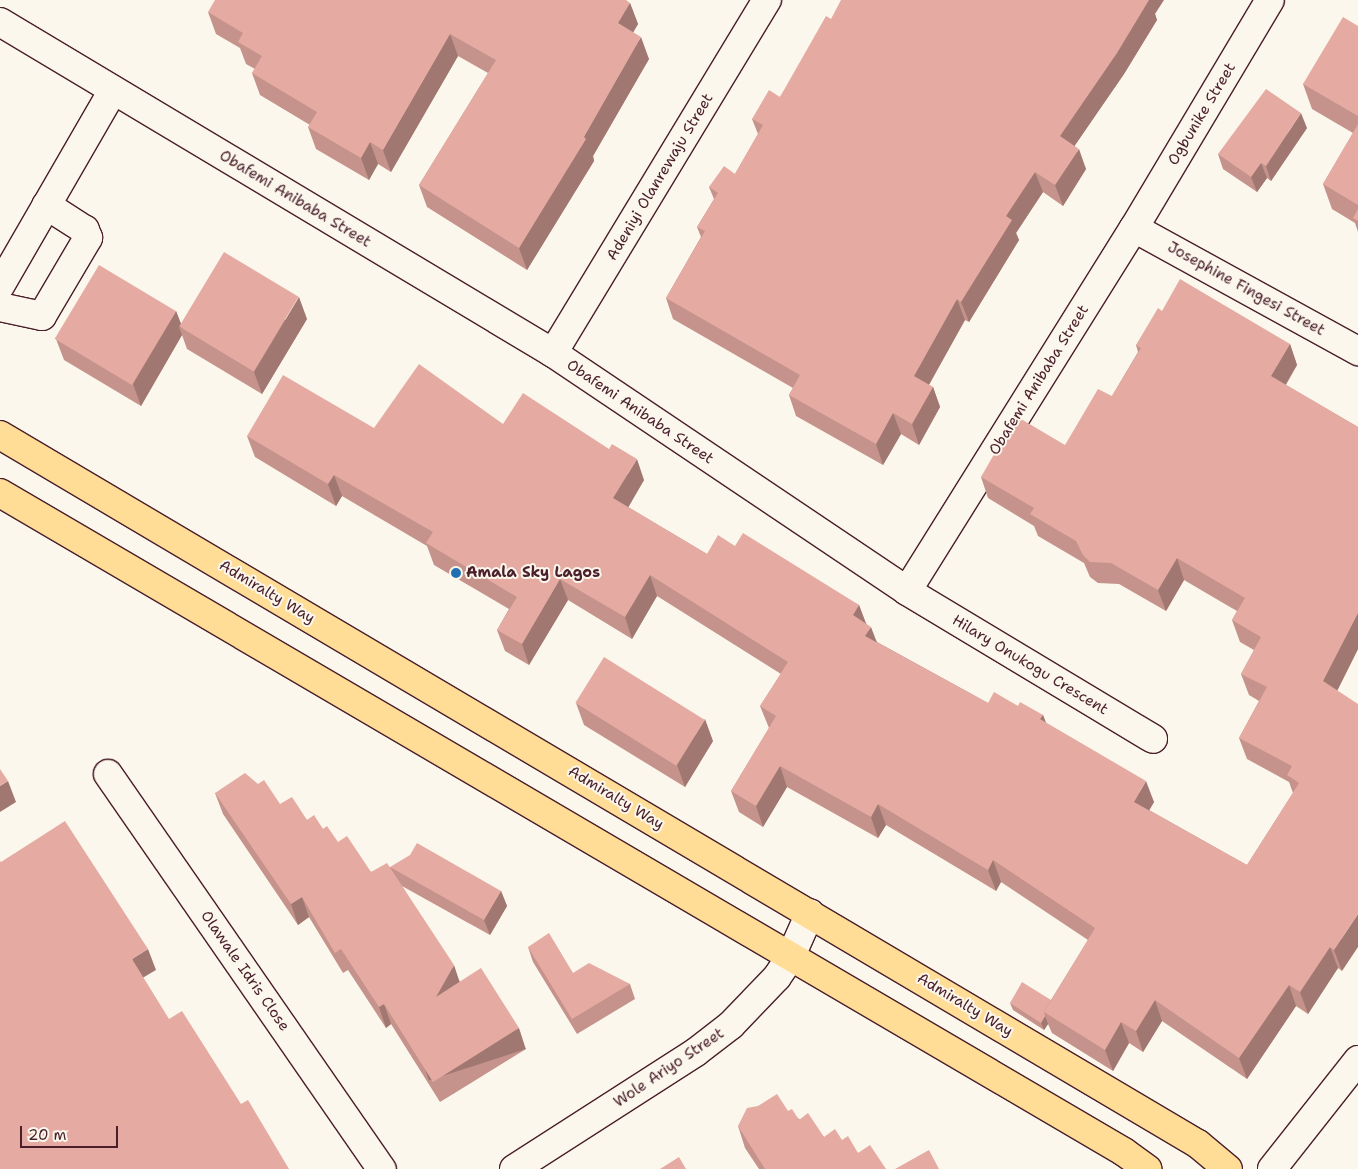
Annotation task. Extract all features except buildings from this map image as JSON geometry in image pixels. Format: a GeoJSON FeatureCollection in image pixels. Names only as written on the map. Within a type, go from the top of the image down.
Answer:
{"type":"FeatureCollection","features":[{"type":"Feature","properties":{"kind":"main road","name":"Admiralty Way"},"geometry":{"type":"LineString","coordinates":[[0,434],[1198,1144],[1228,1169]]}},
{"type":"Feature","properties":{"kind":"main road"},"geometry":{"type":"LineString","coordinates":[[0,494],[1124,1152],[1147,1169]]}},
{"type":"Feature","properties":{"kind":"street","name":"Adeniyi Olanrewaju Street"},"geometry":{"type":"LineString","coordinates":[[552,353],[767,0]]}},
{"type":"Feature","properties":{"kind":"street","name":"Ogbunike Street"},"geometry":{"type":"LineString","coordinates":[[1134,228],[1270,0]]}},
{"type":"Feature","properties":{"kind":"street","name":"Obafemi Anibaba Street"},"geometry":{"type":"LineString","coordinates":[[0,22],[552,353],[907,591],[1134,228]]}},
{"type":"Feature","properties":{"kind":"street"},"geometry":{"type":"LineString","coordinates":[[0,286],[113,90]]}},
{"type":"Feature","properties":{"kind":"street"},"geometry":{"type":"LineString","coordinates":[[0,307],[42,316],[88,238],[85,230],[46,205]]}},
{"type":"Feature","properties":{"kind":"street","name":"Josephine Fingesi Street"},"geometry":{"type":"LineString","coordinates":[[1134,228],[1358,351]]}},
{"type":"Feature","properties":{"kind":"street","name":"Hilary Onukogu Crescent"},"geometry":{"type":"LineString","coordinates":[[907,591],[1153,739]]}},
{"type":"Feature","properties":{"kind":"street","name":"Olawale Idris Close"},"geometry":{"type":"LineString","coordinates":[[108,774],[382,1169]]}},
{"type":"Feature","properties":{"kind":"street","name":"Wole Ariyo Street"},"geometry":{"type":"LineString","coordinates":[[514,1169],[696,1052],[759,998],[790,958],[810,913]]}},
{"type":"Feature","properties":{"kind":"street"},"geometry":{"type":"LineString","coordinates":[[1272,1169],[1358,1060]]}},
{"type":"Feature","properties":{"kind":"place","name":"Amala Sky Lagos"},"geometry":{"type":"Point","coordinates":[456,573]}}]}
